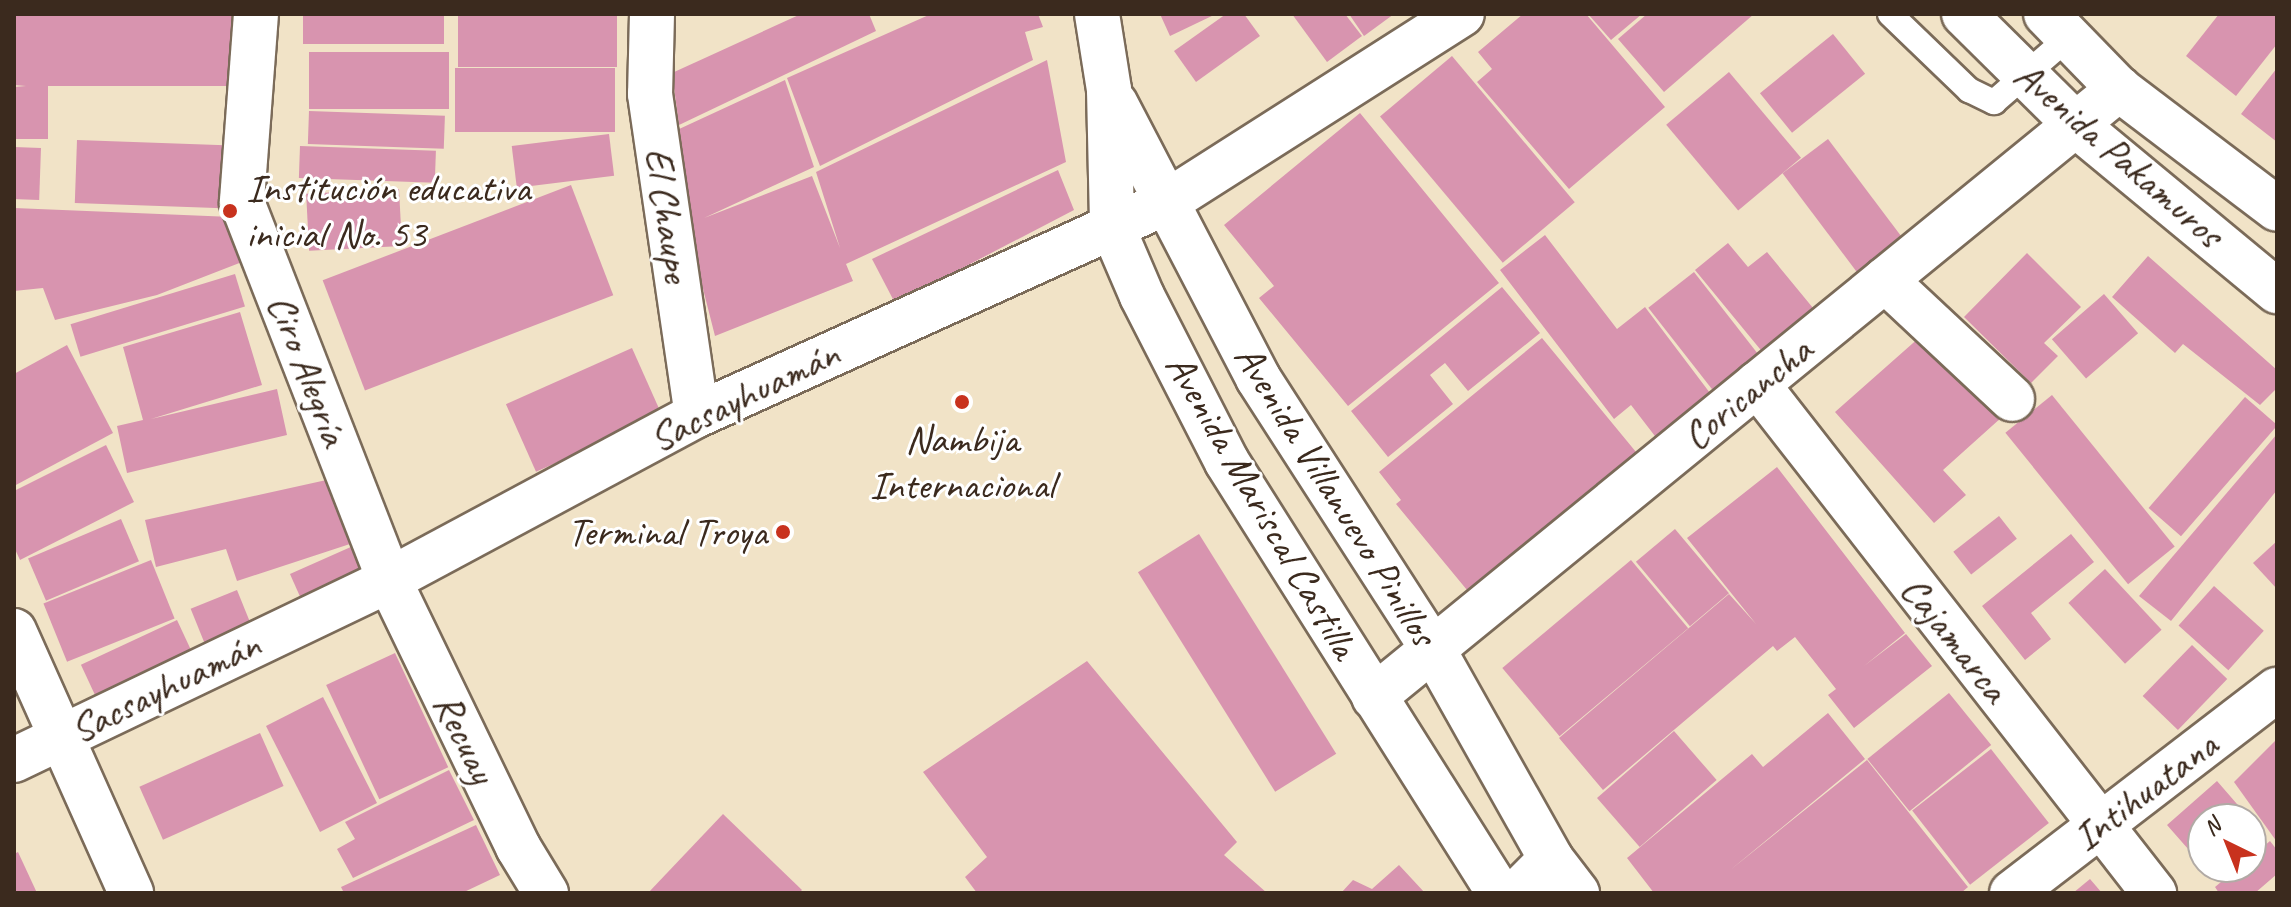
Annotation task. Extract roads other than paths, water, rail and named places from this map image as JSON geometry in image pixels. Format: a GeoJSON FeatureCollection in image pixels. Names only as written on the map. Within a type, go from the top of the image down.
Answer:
{"type":"FeatureCollection","features":[{"type":"Feature","properties":{"kind":"main road","name":"Ciro Alegría"},"geometry":{"type":"LineString","coordinates":[[256,14],[242,202],[389,580]]}},
{"type":"Feature","properties":{"kind":"main road","name":"El Chaupe"},"geometry":{"type":"LineString","coordinates":[[652,14],[650,94],[697,415]]}},
{"type":"Feature","properties":{"kind":"main road"},"geometry":{"type":"LineString","coordinates":[[1097,14],[1109,90]]}},
{"type":"Feature","properties":{"kind":"main road","name":"Sacsayhuamán"},"geometry":{"type":"LineString","coordinates":[[14,760],[389,580],[697,415],[1165,203],[1462,14]]}},
{"type":"Feature","properties":{"kind":"main road","name":"Avenida Pakamuros"},"geometry":{"type":"LineString","coordinates":[[1964,14],[2076,125],[2277,291]]}},
{"type":"Feature","properties":{"kind":"main road","name":"Avenida Pakamuros"},"geometry":{"type":"LineString","coordinates":[[2057,26],[2119,89],[2277,209]]}},
{"type":"Feature","properties":{"kind":"main road","name":"Coricancha"},"geometry":{"type":"LineString","coordinates":[[1374,697],[2119,89]]}},
{"type":"Feature","properties":{"kind":"main road","name":"Avenida Villanuevo Pinillos"},"geometry":{"type":"LineString","coordinates":[[1109,90],[1258,378],[1434,651],[1551,859],[1577,893]]}},
{"type":"Feature","properties":{"kind":"main road","name":"Avenida Mariscal Castilla"},"geometry":{"type":"LineString","coordinates":[[1109,90],[1112,226],[1227,462],[1499,893]]}},
{"type":"Feature","properties":{"kind":"main road"},"geometry":{"type":"LineString","coordinates":[[1885,280],[2012,399]]}},
{"type":"Feature","properties":{"kind":"main road","name":"Cajamarca"},"geometry":{"type":"LineString","coordinates":[[1757,384],[2154,893]]}},
{"type":"Feature","properties":{"kind":"main road","name":"Recuay"},"geometry":{"type":"LineString","coordinates":[[389,580],[518,847],[546,893]]}},
{"type":"Feature","properties":{"kind":"main road"},"geometry":{"type":"LineString","coordinates":[[14,631],[59,738],[131,893]]}},
{"type":"Feature","properties":{"kind":"main road","name":"Intihuatana"},"geometry":{"type":"LineString","coordinates":[[2012,893],[2277,690]]}},
{"type":"Feature","properties":{"kind":"main road"},"geometry":{"type":"LineString","coordinates":[[1517,893],[1551,859]]}},
{"type":"Feature","properties":{"kind":"lane"},"geometry":{"type":"LineString","coordinates":[[1890,14],[1969,90],[1994,102],[2027,77],[2057,26]]}},
{"type":"Feature","properties":{"kind":"place","name":"Institución educativa inicial No. 53"},"geometry":{"type":"Point","coordinates":[230,211]}},
{"type":"Feature","properties":{"kind":"place","name":"Nambija Internacional"},"geometry":{"type":"Point","coordinates":[962,402]}},
{"type":"Feature","properties":{"kind":"place","name":"Terminal Troya"},"geometry":{"type":"Point","coordinates":[783,532]}}]}
